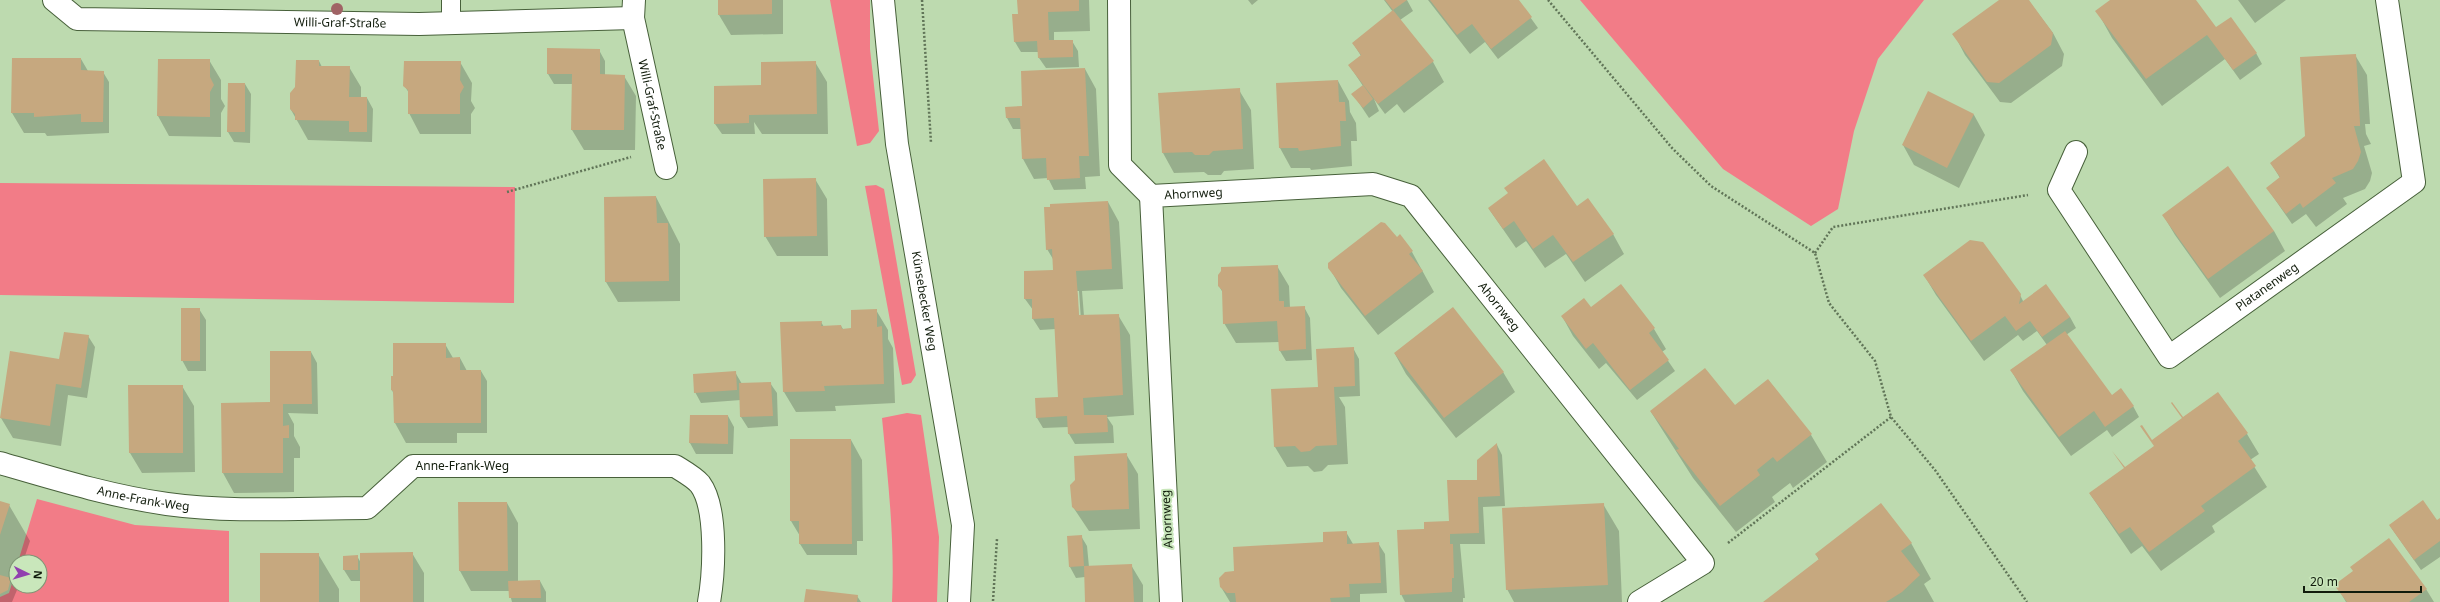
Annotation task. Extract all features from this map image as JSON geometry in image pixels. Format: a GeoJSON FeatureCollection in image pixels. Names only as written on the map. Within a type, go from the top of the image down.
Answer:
{"type":"FeatureCollection","features":[{"type":"Feature","properties":{"kind":"street","name":"Willi-Graf-Straße"},"geometry":{"type":"LineString","coordinates":[[54,0],[77,19],[451,24],[634,9],[664,158]]}},
{"type":"Feature","properties":{"kind":"street","name":"Künsebecker Weg"},"geometry":{"type":"LineString","coordinates":[[883,0],[897,144],[963,525],[959,602]]}},
{"type":"Feature","properties":{"kind":"street","name":"Ahornweg"},"geometry":{"type":"LineString","coordinates":[[1119,0],[1120,165],[1151,196],[1171,602]]}},
{"type":"Feature","properties":{"kind":"street","name":"Platanenweg"},"geometry":{"type":"LineString","coordinates":[[2059,190],[2169,358],[2414,182],[2387,0]]}},
{"type":"Feature","properties":{"kind":"street"},"geometry":{"type":"LineString","coordinates":[[2059,190],[2076,152]]}},
{"type":"Feature","properties":{"kind":"street","name":"Ahornweg"},"geometry":{"type":"LineString","coordinates":[[1151,196],[1373,184],[1411,196],[1702,563]]}},
{"type":"Feature","properties":{"kind":"street","name":"Anne-Frank-Weg"},"geometry":{"type":"LineString","coordinates":[[0,463],[103,492],[161,503],[252,509],[367,508],[413,466],[675,466],[700,484],[711,509],[712,583],[709,602]]}},
{"type":"Feature","properties":{"kind":"street"},"geometry":{"type":"LineString","coordinates":[[1639,602],[1702,563]]}},
{"type":"Feature","properties":{"kind":"lane"},"geometry":{"type":"LineString","coordinates":[[451,0],[451,24]]}},
{"type":"Feature","properties":{"kind":"path"},"geometry":{"type":"LineString","coordinates":[[1548,0],[1672,148],[1711,186],[1815,253],[1829,303],[1875,361],[1891,417],[1935,470],[2027,602]]}},
{"type":"Feature","properties":{"kind":"path"},"geometry":{"type":"LineString","coordinates":[[507,192],[664,158]]}},
{"type":"Feature","properties":{"kind":"path"},"geometry":{"type":"LineString","coordinates":[[1815,253],[1833,227],[2059,190]]}},
{"type":"Feature","properties":{"kind":"path"},"geometry":{"type":"LineString","coordinates":[[1702,563],[1891,417]]}},
{"type":"Feature","properties":{"kind":"shaded area"},"geometry":{"type":"Polygon","coordinates":[[[830,0],[870,0],[870,49],[879,131],[870,143],[857,146],[830,0]]]}},
{"type":"Feature","properties":{"kind":"shaded area"},"geometry":{"type":"Polygon","coordinates":[[[1580,0],[1924,0],[1878,59],[1854,131],[1838,209],[1811,226],[1723,169],[1580,0]]]}},
{"type":"Feature","properties":{"kind":"shaded area"},"geometry":{"type":"Polygon","coordinates":[[[0,183],[515,187],[514,303],[0,295],[0,183]]]}},
{"type":"Feature","properties":{"kind":"shaded area"},"geometry":{"type":"Polygon","coordinates":[[[876,185],[884,189],[916,375],[911,383],[902,385],[865,186],[876,185]]]}},
{"type":"Feature","properties":{"kind":"shaded area"},"geometry":{"type":"Polygon","coordinates":[[[907,413],[921,415],[939,537],[937,602],[892,602],[892,533],[882,418],[907,413]]]}},
{"type":"Feature","properties":{"kind":"shaded area"},"geometry":{"type":"Polygon","coordinates":[[[37,499],[135,525],[229,531],[229,602],[0,602],[0,597],[8,593],[48,594],[48,554],[20,554],[37,499]]]}},
{"type":"Feature","properties":{"kind":"building"},"geometry":{"type":"Polygon","coordinates":[[[718,0],[772,0],[772,14],[718,15],[718,0]]]}},
{"type":"Feature","properties":{"kind":"building"},"geometry":{"type":"Polygon","coordinates":[[[1017,0],[1079,0],[1079,11],[1048,12],[1049,40],[1073,40],[1073,57],[1038,58],[1037,41],[1014,42],[1012,14],[1018,14],[1017,0]]]}},
{"type":"Feature","properties":{"kind":"building"},"geometry":{"type":"Polygon","coordinates":[[[1385,0],[1407,0],[1393,10],[1385,0]]]}},
{"type":"Feature","properties":{"kind":"building"},"geometry":{"type":"Polygon","coordinates":[[[1430,0],[1519,0],[1532,17],[1491,49],[1472,24],[1457,35],[1430,0]]]}},
{"type":"Feature","properties":{"kind":"building"},"geometry":{"type":"Polygon","coordinates":[[[1999,0],[2029,0],[2053,33],[2051,45],[1999,83],[1987,82],[1952,34],[1999,0]]]}},
{"type":"Feature","properties":{"kind":"building"},"geometry":{"type":"Polygon","coordinates":[[[2110,0],[2196,0],[2216,27],[2231,17],[2257,53],[2233,70],[2207,35],[2146,79],[2095,11],[2110,0]]]}},
{"type":"Feature","properties":{"kind":"building"},"geometry":{"type":"Polygon","coordinates":[[[1393,10],[1434,61],[1378,104],[1348,65],[1361,55],[1352,43],[1393,10]]]}},
{"type":"Feature","properties":{"kind":"building"},"geometry":{"type":"Polygon","coordinates":[[[547,48],[600,49],[600,74],[625,75],[624,130],[571,130],[572,74],[547,74],[547,48]]]}},
{"type":"Feature","properties":{"kind":"building"},"geometry":{"type":"Polygon","coordinates":[[[2356,54],[2360,126],[2354,126],[2361,152],[2358,161],[2353,169],[2332,178],[2336,183],[2303,208],[2300,203],[2286,214],[2266,188],[2280,177],[2270,163],[2305,136],[2300,57],[2356,54]]]}},
{"type":"Feature","properties":{"kind":"building"},"geometry":{"type":"Polygon","coordinates":[[[12,58],[81,58],[81,70],[104,71],[103,122],[81,122],[81,114],[34,117],[34,113],[11,113],[12,58]]]}},
{"type":"Feature","properties":{"kind":"building"},"geometry":{"type":"Polygon","coordinates":[[[158,59],[210,59],[210,77],[214,85],[210,92],[210,117],[157,116],[158,59]]]}},
{"type":"Feature","properties":{"kind":"building"},"geometry":{"type":"Polygon","coordinates":[[[296,60],[319,60],[319,66],[350,66],[349,97],[367,97],[367,132],[349,132],[349,121],[295,120],[295,114],[290,109],[290,93],[295,87],[296,60]]]}},
{"type":"Feature","properties":{"kind":"building"},"geometry":{"type":"Polygon","coordinates":[[[404,61],[461,61],[460,80],[464,87],[460,94],[460,114],[408,114],[408,90],[403,86],[404,61]]]}},
{"type":"Feature","properties":{"kind":"building"},"geometry":{"type":"Polygon","coordinates":[[[816,61],[817,114],[749,115],[749,123],[714,124],[714,86],[761,85],[761,62],[816,61]]]}},
{"type":"Feature","properties":{"kind":"building"},"geometry":{"type":"Polygon","coordinates":[[[1085,68],[1089,156],[1079,156],[1080,178],[1047,180],[1046,158],[1022,159],[1020,118],[1006,118],[1005,107],[1022,106],[1021,71],[1085,68]]]}},
{"type":"Feature","properties":{"kind":"building"},"geometry":{"type":"Polygon","coordinates":[[[1338,80],[1339,102],[1345,102],[1346,121],[1340,121],[1341,146],[1299,151],[1298,148],[1279,148],[1276,83],[1338,80]]]}},
{"type":"Feature","properties":{"kind":"building"},"geometry":{"type":"Polygon","coordinates":[[[228,83],[245,83],[245,132],[227,132],[228,83]]]}},
{"type":"Feature","properties":{"kind":"building"},"geometry":{"type":"Polygon","coordinates":[[[1363,85],[1373,99],[1363,108],[1351,94],[1363,85]]]}},
{"type":"Feature","properties":{"kind":"building"},"geometry":{"type":"Polygon","coordinates":[[[1240,88],[1243,149],[1213,151],[1209,155],[1195,155],[1192,152],[1162,153],[1158,93],[1240,88]]]}},
{"type":"Feature","properties":{"kind":"building"},"geometry":{"type":"Polygon","coordinates":[[[1928,91],[1974,114],[1947,168],[1902,145],[1928,91]]]}},
{"type":"Feature","properties":{"kind":"building"},"geometry":{"type":"Polygon","coordinates":[[[1544,159],[1577,206],[1588,198],[1614,234],[1573,262],[1553,235],[1533,249],[1514,221],[1503,229],[1488,208],[1508,193],[1504,188],[1544,159]]]}},
{"type":"Feature","properties":{"kind":"building"},"geometry":{"type":"Polygon","coordinates":[[[2228,166],[2274,231],[2208,279],[2162,215],[2228,166]]]}},
{"type":"Feature","properties":{"kind":"building"},"geometry":{"type":"Polygon","coordinates":[[[816,178],[817,236],[764,237],[763,179],[816,178]]]}},
{"type":"Feature","properties":{"kind":"building"},"geometry":{"type":"Polygon","coordinates":[[[656,196],[657,223],[668,223],[669,281],[605,282],[604,197],[656,196]]]}},
{"type":"Feature","properties":{"kind":"building"},"geometry":{"type":"Polygon","coordinates":[[[1108,201],[1112,269],[1076,271],[1079,315],[1119,314],[1123,395],[1083,398],[1084,415],[1107,415],[1108,432],[1068,434],[1067,416],[1036,418],[1035,398],[1058,397],[1054,318],[1032,319],[1032,299],[1024,299],[1024,271],[1053,270],[1052,249],[1046,250],[1044,207],[1050,207],[1050,204],[1108,201]]]}},
{"type":"Feature","properties":{"kind":"building"},"geometry":{"type":"Polygon","coordinates":[[[1381,222],[1385,223],[1397,237],[1400,234],[1413,251],[1409,254],[1423,271],[1365,316],[1328,268],[1328,263],[1381,222]]]}},
{"type":"Feature","properties":{"kind":"building"},"geometry":{"type":"Polygon","coordinates":[[[1970,240],[1983,242],[2021,294],[2019,304],[2046,284],[2070,317],[2042,337],[2030,321],[2016,331],[2005,316],[1971,341],[1923,275],[1970,240]]]}},
{"type":"Feature","properties":{"kind":"building"},"geometry":{"type":"Polygon","coordinates":[[[1278,265],[1279,301],[1284,301],[1284,307],[1305,306],[1306,349],[1279,351],[1277,321],[1223,324],[1222,290],[1218,286],[1218,275],[1221,271],[1221,267],[1278,265]]]}},
{"type":"Feature","properties":{"kind":"building"},"geometry":{"type":"Polygon","coordinates":[[[1621,284],[1655,328],[1649,333],[1669,360],[1630,390],[1593,343],[1586,349],[1561,316],[1584,298],[1591,307],[1621,284]]]}},
{"type":"Feature","properties":{"kind":"building"},"geometry":{"type":"Polygon","coordinates":[[[1453,307],[1504,372],[1444,418],[1394,353],[1453,307]]]}},
{"type":"Feature","properties":{"kind":"building"},"geometry":{"type":"Polygon","coordinates":[[[181,308],[200,308],[200,361],[181,361],[181,308]]]}},
{"type":"Feature","properties":{"kind":"building"},"geometry":{"type":"Polygon","coordinates":[[[877,309],[877,327],[882,326],[884,384],[824,386],[825,391],[783,392],[780,322],[822,321],[821,326],[841,325],[842,329],[851,328],[851,310],[877,309]]]}},
{"type":"Feature","properties":{"kind":"building"},"geometry":{"type":"Polygon","coordinates":[[[2065,331],[2112,395],[2121,388],[2134,406],[2105,427],[2094,411],[2059,437],[2010,370],[2065,331]]]}},
{"type":"Feature","properties":{"kind":"building"},"geometry":{"type":"Polygon","coordinates":[[[64,332],[89,335],[81,388],[56,384],[50,426],[0,418],[10,351],[59,359],[64,332]]]}},
{"type":"Feature","properties":{"kind":"building"},"geometry":{"type":"Polygon","coordinates":[[[393,343],[446,343],[446,358],[460,357],[460,370],[481,370],[481,423],[394,423],[393,391],[391,390],[391,376],[393,376],[393,343]]]}},
{"type":"Feature","properties":{"kind":"building"},"geometry":{"type":"Polygon","coordinates":[[[1354,347],[1355,386],[1334,387],[1337,445],[1316,446],[1310,451],[1301,452],[1295,446],[1274,447],[1271,389],[1318,387],[1316,349],[1354,347]]]}},
{"type":"Feature","properties":{"kind":"building"},"geometry":{"type":"Polygon","coordinates":[[[270,351],[311,351],[312,404],[283,404],[283,426],[289,425],[289,438],[283,438],[283,473],[222,473],[221,403],[270,402],[270,351]]]}},
{"type":"Feature","properties":{"kind":"building"},"geometry":{"type":"Polygon","coordinates":[[[1705,368],[1735,405],[1768,379],[1812,434],[1777,462],[1773,457],[1757,470],[1760,475],[1720,506],[1676,450],[1679,449],[1650,411],[1705,368]]]}},
{"type":"Feature","properties":{"kind":"building"},"geometry":{"type":"Polygon","coordinates":[[[736,371],[737,390],[694,393],[693,374],[736,371]]]}},
{"type":"Feature","properties":{"kind":"building"},"geometry":{"type":"Polygon","coordinates":[[[771,382],[773,416],[740,417],[739,383],[771,382]]]}},
{"type":"Feature","properties":{"kind":"building"},"geometry":{"type":"Polygon","coordinates":[[[128,385],[183,385],[183,453],[129,453],[128,385]]]}},
{"type":"Feature","properties":{"kind":"building"},"geometry":{"type":"Polygon","coordinates":[[[2218,392],[2248,433],[2238,441],[2256,466],[2201,506],[2205,511],[2149,552],[2130,527],[2119,534],[2089,493],[2124,468],[2112,451],[2125,467],[2154,446],[2140,426],[2142,425],[2152,440],[2182,418],[2171,403],[2172,402],[2183,417],[2218,392]]]}},
{"type":"Feature","properties":{"kind":"building"},"geometry":{"type":"Polygon","coordinates":[[[690,415],[728,415],[728,444],[689,443],[690,415]]]}},
{"type":"Feature","properties":{"kind":"building"},"geometry":{"type":"Polygon","coordinates":[[[790,439],[851,439],[852,544],[799,544],[799,521],[790,521],[790,439]]]}},
{"type":"Feature","properties":{"kind":"building"},"geometry":{"type":"Polygon","coordinates":[[[1497,443],[1500,496],[1478,497],[1479,533],[1450,534],[1450,544],[1453,544],[1454,578],[1452,578],[1452,592],[1400,595],[1397,530],[1424,529],[1424,522],[1449,521],[1447,480],[1477,480],[1477,460],[1497,443]]]}},
{"type":"Feature","properties":{"kind":"building"},"geometry":{"type":"Polygon","coordinates":[[[1127,453],[1129,509],[1077,511],[1072,507],[1070,485],[1075,480],[1074,456],[1127,453]]]}},
{"type":"Feature","properties":{"kind":"building"},"geometry":{"type":"Polygon","coordinates":[[[2423,500],[2437,520],[2440,518],[2440,541],[2414,560],[2389,525],[2423,500]]]}},
{"type":"Feature","properties":{"kind":"building"},"geometry":{"type":"Polygon","coordinates":[[[0,501],[10,504],[0,535],[0,501]]]}},
{"type":"Feature","properties":{"kind":"building"},"geometry":{"type":"Polygon","coordinates":[[[458,502],[507,502],[508,571],[459,571],[458,502]]]}},
{"type":"Feature","properties":{"kind":"building"},"geometry":{"type":"Polygon","coordinates":[[[1604,503],[1608,585],[1506,590],[1502,508],[1604,503]]]}},
{"type":"Feature","properties":{"kind":"building"},"geometry":{"type":"Polygon","coordinates":[[[1881,503],[1912,543],[1901,551],[1920,575],[1902,592],[1886,602],[1763,602],[1819,559],[1815,554],[1881,503]]]}},
{"type":"Feature","properties":{"kind":"building"},"geometry":{"type":"Polygon","coordinates":[[[1347,531],[1347,544],[1379,542],[1381,583],[1349,584],[1350,597],[1330,598],[1331,602],[1236,602],[1235,593],[1227,593],[1220,587],[1219,578],[1225,572],[1234,571],[1233,547],[1323,542],[1323,532],[1347,531]]]}},
{"type":"Feature","properties":{"kind":"building"},"geometry":{"type":"Polygon","coordinates":[[[1082,535],[1084,566],[1069,567],[1067,536],[1082,535]]]}},
{"type":"Feature","properties":{"kind":"building"},"geometry":{"type":"Polygon","coordinates":[[[2389,538],[2427,589],[2409,602],[2347,602],[2334,585],[2353,571],[2350,567],[2389,538]]]}},
{"type":"Feature","properties":{"kind":"building"},"geometry":{"type":"Polygon","coordinates":[[[413,552],[413,602],[360,602],[360,553],[413,552]]]}},
{"type":"Feature","properties":{"kind":"building"},"geometry":{"type":"Polygon","coordinates":[[[260,553],[319,553],[319,602],[260,602],[260,553]]]}},
{"type":"Feature","properties":{"kind":"building"},"geometry":{"type":"Polygon","coordinates":[[[358,555],[358,570],[343,570],[343,556],[358,555]]]}},
{"type":"Feature","properties":{"kind":"building"},"geometry":{"type":"Polygon","coordinates":[[[1132,564],[1134,602],[1085,602],[1084,566],[1132,564]]]}},
{"type":"Feature","properties":{"kind":"building"},"geometry":{"type":"Polygon","coordinates":[[[0,575],[8,577],[8,590],[0,594],[0,575]]]}},
{"type":"Feature","properties":{"kind":"building"},"geometry":{"type":"Polygon","coordinates":[[[540,580],[541,598],[509,598],[508,581],[540,580]]]}},
{"type":"Feature","properties":{"kind":"building"},"geometry":{"type":"Polygon","coordinates":[[[806,589],[858,595],[857,602],[804,602],[806,589]]]}}]}
